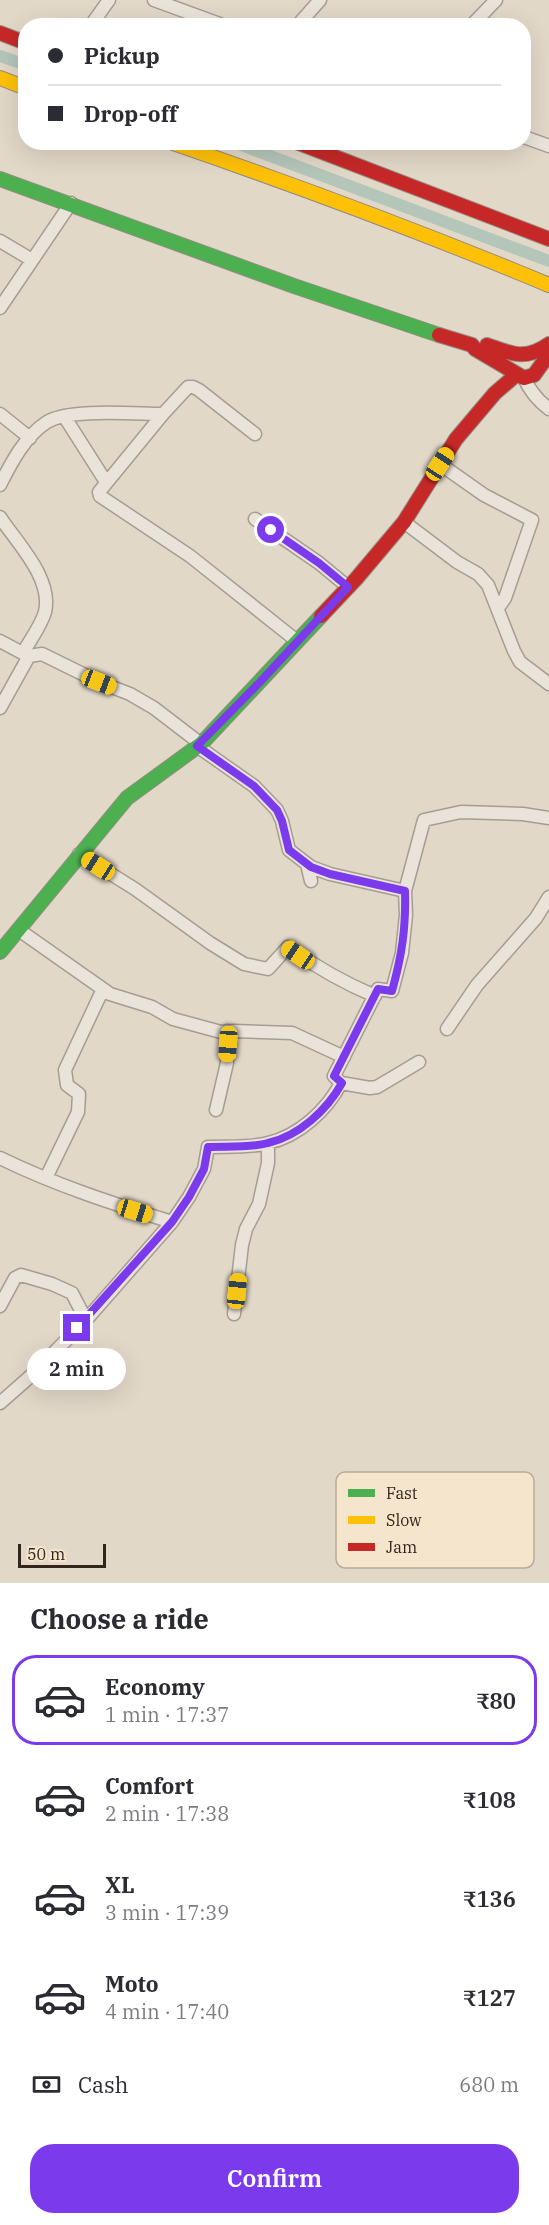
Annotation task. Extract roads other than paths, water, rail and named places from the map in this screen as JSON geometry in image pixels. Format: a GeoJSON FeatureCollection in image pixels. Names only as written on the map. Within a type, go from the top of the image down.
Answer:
{"type":"FeatureCollection","features":[{"type":"Feature","properties":{"kind":"street"},"geometry":{"type":"LineString","coordinates":[[96,18],[109,0]]}},
{"type":"Feature","properties":{"kind":"street"},"geometry":{"type":"LineString","coordinates":[[154,0],[203,18]]}},
{"type":"Feature","properties":{"kind":"street"},"geometry":{"type":"LineString","coordinates":[[304,18],[320,0]]}},
{"type":"Feature","properties":{"kind":"street"},"geometry":{"type":"LineString","coordinates":[[479,18],[496,0]]}},
{"type":"Feature","properties":{"kind":"street"},"geometry":{"type":"LineString","coordinates":[[0,33],[18,40]]}},
{"type":"Feature","properties":{"kind":"street"},"geometry":{"type":"LineString","coordinates":[[0,78],[18,85]]}},
{"type":"Feature","properties":{"kind":"street"},"geometry":{"type":"LineString","coordinates":[[531,138],[546,141]]}},
{"type":"Feature","properties":{"kind":"street"},"geometry":{"type":"LineString","coordinates":[[193,150],[470,252],[549,285]]}},
{"type":"Feature","properties":{"kind":"street"},"geometry":{"type":"LineString","coordinates":[[317,150],[549,239]]}},
{"type":"Feature","properties":{"kind":"street"},"geometry":{"type":"LineString","coordinates":[[0,179],[71,203],[264,276],[472,345],[518,375],[534,375],[549,354]]}},
{"type":"Feature","properties":{"kind":"street"},"geometry":{"type":"LineString","coordinates":[[1,305],[71,203]]}},
{"type":"Feature","properties":{"kind":"street"},"geometry":{"type":"LineString","coordinates":[[0,241],[32,260]]}},
{"type":"Feature","properties":{"kind":"street"},"geometry":{"type":"LineString","coordinates":[[472,345],[484,343],[519,356],[536,353],[549,344]]}},
{"type":"Feature","properties":{"kind":"street"},"geometry":{"type":"LineString","coordinates":[[519,356],[512,363],[518,375],[530,391],[549,409]]}},
{"type":"Feature","properties":{"kind":"street"},"geometry":{"type":"LineString","coordinates":[[0,952],[79,854],[128,798],[199,745],[348,587],[404,522],[440,464],[476,415],[495,393],[518,375]]}},
{"type":"Feature","properties":{"kind":"street"},"geometry":{"type":"LineString","coordinates":[[255,434],[193,387],[184,391],[163,414],[99,492],[100,496],[190,556],[297,641]]}},
{"type":"Feature","properties":{"kind":"street"},"geometry":{"type":"LineString","coordinates":[[0,414],[30,438]]}},
{"type":"Feature","properties":{"kind":"street"},"geometry":{"type":"LineString","coordinates":[[0,485],[11,462],[46,422],[64,416],[89,414],[163,414]]}},
{"type":"Feature","properties":{"kind":"street"},"geometry":{"type":"LineString","coordinates":[[64,416],[106,482]]}},
{"type":"Feature","properties":{"kind":"street"},"geometry":{"type":"LineString","coordinates":[[440,464],[484,495],[532,520],[505,598],[498,608]]}},
{"type":"Feature","properties":{"kind":"street"},"geometry":{"type":"LineString","coordinates":[[0,517],[32,561],[45,597],[42,621],[0,705]]}},
{"type":"Feature","properties":{"kind":"street"},"geometry":{"type":"LineString","coordinates":[[255,519],[319,563],[348,587]]}},
{"type":"Feature","properties":{"kind":"street"},"geometry":{"type":"LineString","coordinates":[[404,522],[457,562],[478,574],[488,585],[520,662],[549,684]]}},
{"type":"Feature","properties":{"kind":"street"},"geometry":{"type":"LineString","coordinates":[[0,641],[26,655],[42,654],[99,682],[130,694],[154,708],[254,786],[277,810],[289,850],[307,864],[330,874],[405,891]]}},
{"type":"Feature","properties":{"kind":"street"},"geometry":{"type":"LineString","coordinates":[[419,1062],[377,1087],[342,1083],[334,1076],[378,989],[392,991],[402,953],[406,915],[405,891],[424,820],[462,812],[549,818]]}},
{"type":"Feature","properties":{"kind":"street"},"geometry":{"type":"LineString","coordinates":[[79,854],[135,889],[210,943],[244,964],[268,969],[288,947],[309,962],[334,975],[339,981],[375,996]]}},
{"type":"Feature","properties":{"kind":"street"},"geometry":{"type":"LineString","coordinates":[[307,864],[311,881]]}},
{"type":"Feature","properties":{"kind":"street"},"geometry":{"type":"LineString","coordinates":[[447,1029],[477,985],[536,918],[549,897]]}},
{"type":"Feature","properties":{"kind":"street"},"geometry":{"type":"LineString","coordinates":[[18,930],[110,994],[152,1007],[173,1019],[209,1030],[292,1033],[344,1057]]}},
{"type":"Feature","properties":{"kind":"street"},"geometry":{"type":"LineString","coordinates":[[46,1178],[78,1112],[79,1094],[67,1085],[65,1070],[103,989]]}},
{"type":"Feature","properties":{"kind":"street"},"geometry":{"type":"LineString","coordinates":[[216,1110],[227,1063],[227,1031]]}},
{"type":"Feature","properties":{"kind":"street"},"geometry":{"type":"LineString","coordinates":[[0,1403],[87,1320],[172,1222],[204,1169],[208,1147],[268,1143],[292,1134],[334,1097],[342,1083]]}},
{"type":"Feature","properties":{"kind":"street"},"geometry":{"type":"LineString","coordinates":[[234,1314],[242,1245],[246,1229],[259,1204],[268,1162],[268,1143]]}},
{"type":"Feature","properties":{"kind":"street"},"geometry":{"type":"LineString","coordinates":[[0,1158],[29,1173],[99,1199],[172,1222]]}},
{"type":"Feature","properties":{"kind":"street"},"geometry":{"type":"LineString","coordinates":[[0,1306],[15,1278],[21,1275],[52,1284],[72,1293],[87,1320]]}},
{"type":"Feature","properties":{"kind":"waterway"},"geometry":{"type":"LineString","coordinates":[[0,56],[18,62]]}},
{"type":"Feature","properties":{"kind":"waterway"},"geometry":{"type":"LineString","coordinates":[[254,150],[549,261]]}}]}
